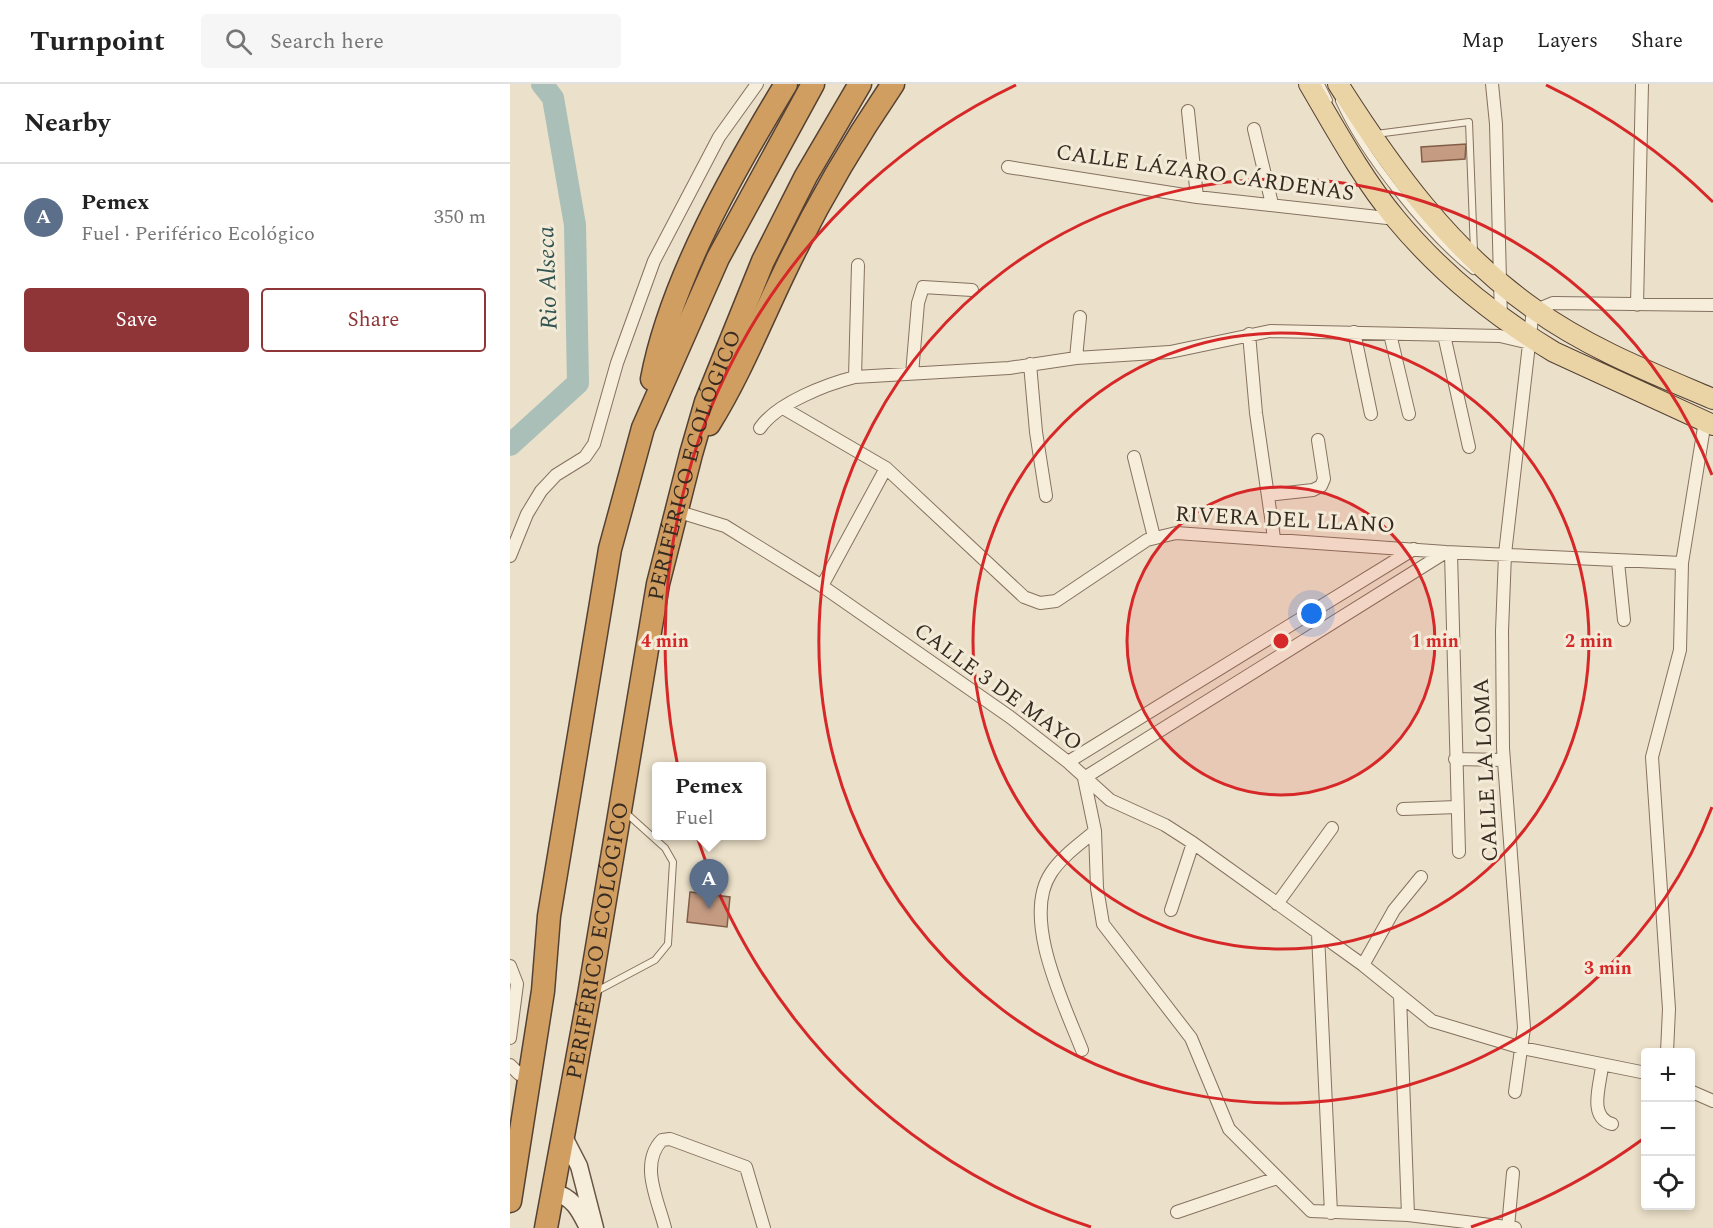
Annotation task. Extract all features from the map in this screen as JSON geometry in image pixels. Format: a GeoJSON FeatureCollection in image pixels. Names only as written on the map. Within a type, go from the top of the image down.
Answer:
{"type":"FeatureCollection","features":[{"type":"Feature","properties":{"kind":"highway"},"geometry":{"type":"LineString","coordinates":[[643,428],[654,367],[691,261],[713,216],[786,84]]}},
{"type":"Feature","properties":{"kind":"highway","name":"PERIFÉRICO ECOLÓGICO"},"geometry":{"type":"LineString","coordinates":[[510,1201],[520,1070],[546,969],[549,916],[610,549],[643,428],[718,258],[813,84]]}},
{"type":"Feature","properties":{"kind":"highway","name":"PERIFÉRICO ECOLÓGICO"},"geometry":{"type":"LineString","coordinates":[[546,1228],[589,995],[658,584],[691,454],[706,402],[763,261],[806,176],[860,84]]}},
{"type":"Feature","properties":{"kind":"highway"},"geometry":{"type":"LineString","coordinates":[[691,454],[747,357],[784,274],[823,197],[893,84]]}},
{"type":"Feature","properties":{"kind":"main road"},"geometry":{"type":"LineString","coordinates":[[1309,84],[1354,161],[1396,219],[1445,270],[1499,299],[1531,327],[1590,343],[1712,408]]}},
{"type":"Feature","properties":{"kind":"main road"},"geometry":{"type":"LineString","coordinates":[[1335,84],[1416,199],[1472,271],[1531,327],[1577,364],[1712,408]]}},
{"type":"Feature","properties":{"kind":"street"},"geometry":{"type":"LineString","coordinates":[[511,549],[526,514],[541,491],[556,475],[585,457],[594,444],[617,363],[654,261],[719,137],[757,84]]}},
{"type":"Feature","properties":{"kind":"street"},"geometry":{"type":"LineString","coordinates":[[1492,84],[1496,124],[1500,336]]}},
{"type":"Feature","properties":{"kind":"street"},"geometry":{"type":"LineString","coordinates":[[1636,305],[1642,84]]}},
{"type":"Feature","properties":{"kind":"street"},"geometry":{"type":"LineString","coordinates":[[1188,111],[1197,197]]}},
{"type":"Feature","properties":{"kind":"street"},"geometry":{"type":"LineString","coordinates":[[1254,129],[1272,204]]}},
{"type":"Feature","properties":{"kind":"street","name":"CALLE LÁZARO CÁRDENAS"},"geometry":{"type":"LineString","coordinates":[[1008,167],[1197,197],[1396,219]]}},
{"type":"Feature","properties":{"kind":"street"},"geometry":{"type":"LineString","coordinates":[[855,377],[858,264]]}},
{"type":"Feature","properties":{"kind":"street"},"geometry":{"type":"LineString","coordinates":[[912,374],[918,303],[923,287],[972,290]]}},
{"type":"Feature","properties":{"kind":"street"},"geometry":{"type":"LineString","coordinates":[[760,428],[765,421],[783,408],[831,384],[855,377],[1184,350],[1249,334],[1290,330],[1500,336],[1531,327],[1553,303],[1713,304]]}},
{"type":"Feature","properties":{"kind":"street"},"geometry":{"type":"LineString","coordinates":[[1076,358],[1080,317]]}},
{"type":"Feature","properties":{"kind":"street","name":"CALLE LA LOMA"},"geometry":{"type":"LineString","coordinates":[[1515,1092],[1524,1028],[1504,760],[1502,631],[1505,554],[1531,327]]}},
{"type":"Feature","properties":{"kind":"street"},"geometry":{"type":"LineString","coordinates":[[1354,332],[1371,414]]}},
{"type":"Feature","properties":{"kind":"street"},"geometry":{"type":"LineString","coordinates":[[1249,334],[1274,538]]}},
{"type":"Feature","properties":{"kind":"street"},"geometry":{"type":"LineString","coordinates":[[1390,334],[1409,414]]}},
{"type":"Feature","properties":{"kind":"street"},"geometry":{"type":"LineString","coordinates":[[1444,335],[1469,447]]}},
{"type":"Feature","properties":{"kind":"street"},"geometry":{"type":"LineString","coordinates":[[1030,364],[1036,432],[1046,496]]}},
{"type":"Feature","properties":{"kind":"street"},"geometry":{"type":"LineString","coordinates":[[783,408],[886,468],[1032,602],[1056,601],[1154,537],[1134,457]]}},
{"type":"Feature","properties":{"kind":"street"},"geometry":{"type":"LineString","coordinates":[[1667,1048],[1669,1009],[1652,757],[1674,681],[1680,650],[1682,563],[1712,408]]}},
{"type":"Feature","properties":{"kind":"street"},"geometry":{"type":"LineString","coordinates":[[1268,495],[1313,490],[1321,486],[1324,479],[1318,440]]}},
{"type":"Feature","properties":{"kind":"street"},"geometry":{"type":"LineString","coordinates":[[822,586],[886,468]]}},
{"type":"Feature","properties":{"kind":"street","name":"CALLE 3 DE MAYO"},"geometry":{"type":"LineString","coordinates":[[676,512],[725,526],[822,586],[1010,717],[1068,762],[1084,778],[1095,831],[1100,912],[1109,935],[1191,1038],[1229,1129],[1307,1208],[1331,1213],[1408,1215],[1512,1227]]}},
{"type":"Feature","properties":{"kind":"street","name":"RIVERA DEL LLANO"},"geometry":{"type":"LineString","coordinates":[[1154,537],[1176,533],[1274,538],[1448,552],[1618,562],[1682,563]]}},
{"type":"Feature","properties":{"kind":"street"},"geometry":{"type":"LineString","coordinates":[[1068,762],[1414,549]]}},
{"type":"Feature","properties":{"kind":"street"},"geometry":{"type":"LineString","coordinates":[[1459,852],[1448,552],[1084,778],[1110,800],[1165,825],[1193,843],[1364,965],[1400,996],[1441,1026],[1522,1048],[1641,1072]]}},
{"type":"Feature","properties":{"kind":"street"},"geometry":{"type":"LineString","coordinates":[[1618,562],[1624,620]]}},
{"type":"Feature","properties":{"kind":"street"},"geometry":{"type":"LineString","coordinates":[[1291,624],[1301,642]]}},
{"type":"Feature","properties":{"kind":"street"},"geometry":{"type":"LineString","coordinates":[[1167,702],[1178,719]]}},
{"type":"Feature","properties":{"kind":"street"},"geometry":{"type":"LineString","coordinates":[[1455,759],[1504,760]]}},
{"type":"Feature","properties":{"kind":"street"},"geometry":{"type":"LineString","coordinates":[[1403,809],[1456,807]]}},
{"type":"Feature","properties":{"kind":"street"},"geometry":{"type":"LineString","coordinates":[[1277,904],[1332,828]]}},
{"type":"Feature","properties":{"kind":"street"},"geometry":{"type":"LineString","coordinates":[[1082,1050],[1063,1002],[1039,920],[1043,892],[1051,872],[1067,854],[1095,831]]}},
{"type":"Feature","properties":{"kind":"street"},"geometry":{"type":"LineString","coordinates":[[1171,910],[1193,843]]}},
{"type":"Feature","properties":{"kind":"street"},"geometry":{"type":"LineString","coordinates":[[1364,965],[1394,909],[1421,877]]}},
{"type":"Feature","properties":{"kind":"street"},"geometry":{"type":"LineString","coordinates":[[1318,934],[1331,1213]]}},
{"type":"Feature","properties":{"kind":"street"},"geometry":{"type":"LineString","coordinates":[[510,966],[517,984],[510,1038]]}},
{"type":"Feature","properties":{"kind":"street"},"geometry":{"type":"LineString","coordinates":[[1400,996],[1408,1215]]}},
{"type":"Feature","properties":{"kind":"street"},"geometry":{"type":"LineString","coordinates":[[1602,1066],[1597,1112],[1602,1120],[1612,1124]]}},
{"type":"Feature","properties":{"kind":"street"},"geometry":{"type":"LineString","coordinates":[[1695,1093],[1713,1101]]}},
{"type":"Feature","properties":{"kind":"street"},"geometry":{"type":"LineString","coordinates":[[563,1135],[579,1166],[595,1228]]}},
{"type":"Feature","properties":{"kind":"street"},"geometry":{"type":"LineString","coordinates":[[665,1228],[650,1168],[655,1147],[662,1140],[670,1139],[746,1167],[764,1228]]}},
{"type":"Feature","properties":{"kind":"street"},"geometry":{"type":"LineString","coordinates":[[1512,1227],[1513,1173]]}},
{"type":"Feature","properties":{"kind":"street"},"geometry":{"type":"LineString","coordinates":[[1177,1212],[1277,1178]]}},
{"type":"Feature","properties":{"kind":"street"},"geometry":{"type":"LineString","coordinates":[[551,1191],[568,1197],[576,1204],[588,1228]]}},
{"type":"Feature","properties":{"kind":"lane"},"geometry":{"type":"LineString","coordinates":[[1322,84],[1338,119],[1380,184]]}},
{"type":"Feature","properties":{"kind":"lane"},"geometry":{"type":"LineString","coordinates":[[1335,84],[1345,115],[1371,154],[1407,202],[1450,251],[1472,271]]}},
{"type":"Feature","properties":{"kind":"lane"},"geometry":{"type":"LineString","coordinates":[[1371,135],[1469,122],[1472,271]]}},
{"type":"Feature","properties":{"kind":"lane"},"geometry":{"type":"LineString","coordinates":[[1391,199],[1418,232],[1472,271]]}},
{"type":"Feature","properties":{"kind":"lane"},"geometry":{"type":"LineString","coordinates":[[619,807],[652,836]]}},
{"type":"Feature","properties":{"kind":"lane"},"geometry":{"type":"LineString","coordinates":[[589,995],[655,960],[668,944],[673,862],[665,848],[656,840]]}},
{"type":"Feature","properties":{"kind":"building"},"geometry":{"type":"Polygon","coordinates":[[[1466,144],[1465,159],[1422,162],[1421,147],[1466,144]]]}},
{"type":"Feature","properties":{"kind":"building"},"geometry":{"type":"Polygon","coordinates":[[[690,892],[730,897],[727,927],[687,922],[690,892]]]}},
{"type":"Feature","properties":{"kind":"waterway","name":"Rio Alseca"},"geometry":{"type":"LineString","coordinates":[[510,445],[578,383],[575,225],[553,98],[542,84]]}},
{"type":"Feature","properties":{"kind":"place","name":"Pemex"},"geometry":{"type":"Point","coordinates":[709,909]}}]}
